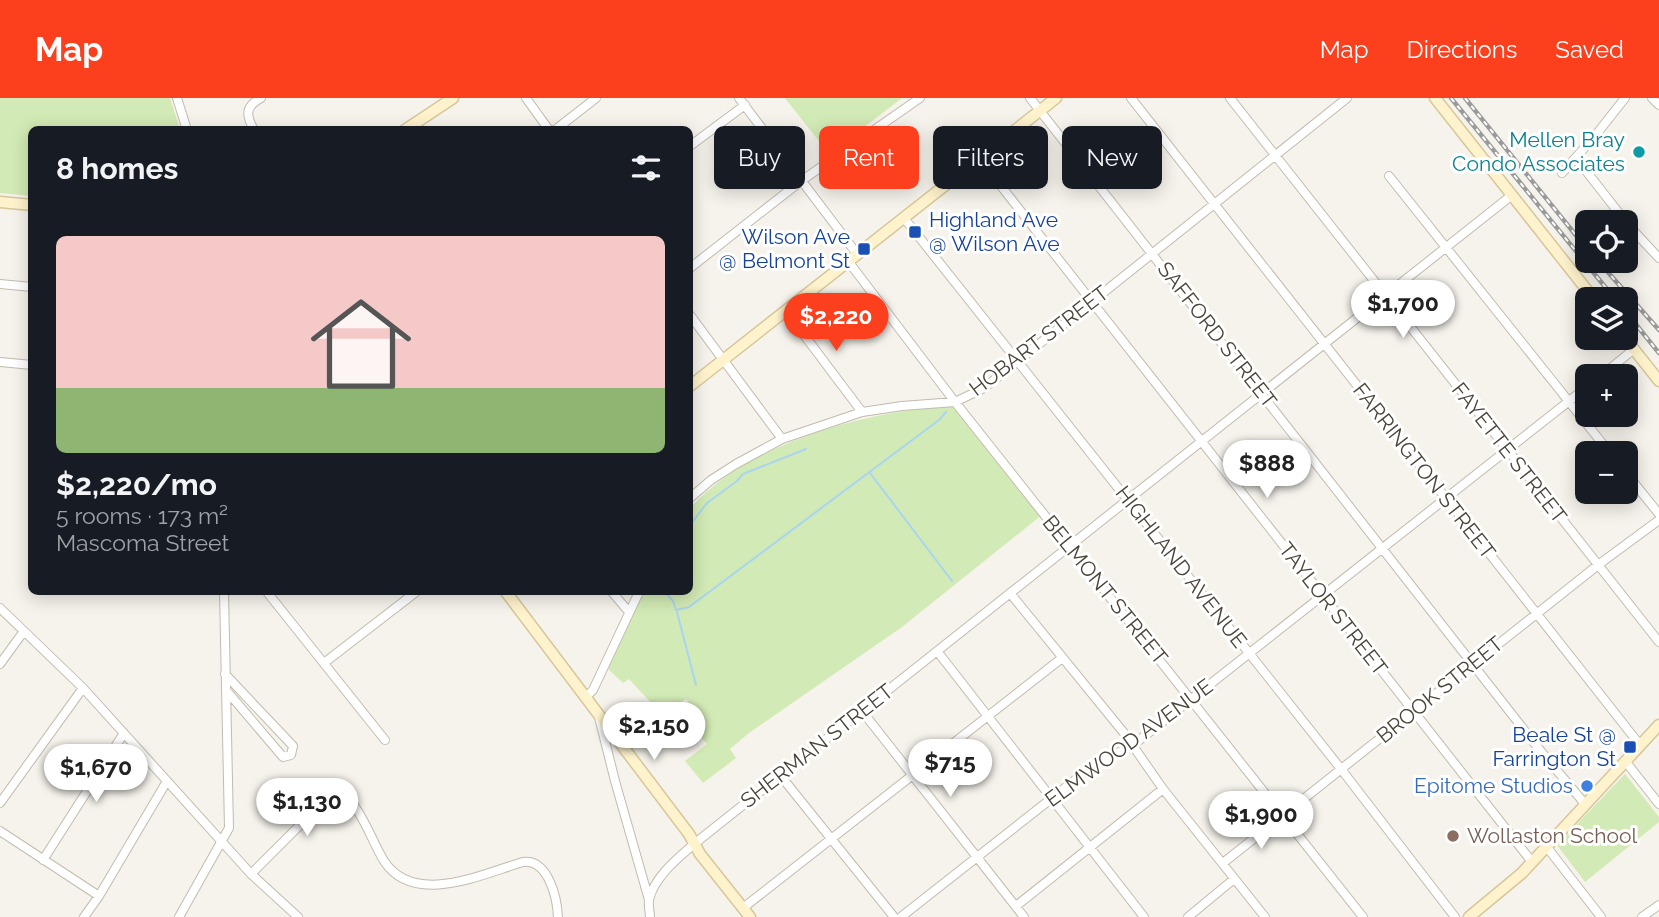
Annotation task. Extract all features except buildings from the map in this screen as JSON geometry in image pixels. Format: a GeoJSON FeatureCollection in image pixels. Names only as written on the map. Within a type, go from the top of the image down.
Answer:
{"type":"FeatureCollection","features":[{"type":"Feature","properties":{"kind":"street"},"geometry":{"type":"LineString","coordinates":[[177,98],[186,126]]}},
{"type":"Feature","properties":{"kind":"street"},"geometry":{"type":"LineString","coordinates":[[252,126],[249,109],[251,103],[261,98]]}},
{"type":"Feature","properties":{"kind":"street"},"geometry":{"type":"LineString","coordinates":[[411,126],[453,98]]}},
{"type":"Feature","properties":{"kind":"street"},"geometry":{"type":"LineString","coordinates":[[526,98],[546,126]]}},
{"type":"Feature","properties":{"kind":"street"},"geometry":{"type":"LineString","coordinates":[[560,126],[596,98]]}},
{"type":"Feature","properties":{"kind":"street"},"geometry":{"type":"LineString","coordinates":[[805,178],[920,98]]}},
{"type":"Feature","properties":{"kind":"street","name":"SAFFORD STREET"},"geometry":{"type":"LineString","coordinates":[[1031,98],[1473,664],[1586,804]]}},
{"type":"Feature","properties":{"kind":"street"},"geometry":{"type":"LineString","coordinates":[[1020,126],[1056,98]]}},
{"type":"Feature","properties":{"kind":"street","name":"FARRINGTON STREET"},"geometry":{"type":"LineString","coordinates":[[1131,98],[1640,745]]}},
{"type":"Feature","properties":{"kind":"street","name":"FAYETTE STREET"},"geometry":{"type":"LineString","coordinates":[[1230,98],[1659,642]]}},
{"type":"Feature","properties":{"kind":"street","name":"HOBART STREET"},"geometry":{"type":"LineString","coordinates":[[693,496],[728,469],[782,439],[862,412],[955,402],[984,388],[1347,98]]}},
{"type":"Feature","properties":{"kind":"street"},"geometry":{"type":"LineString","coordinates":[[1434,98],[1585,287]]}},
{"type":"Feature","properties":{"kind":"street"},"geometry":{"type":"LineString","coordinates":[[1562,173],[1625,98]]}},
{"type":"Feature","properties":{"kind":"street"},"geometry":{"type":"LineString","coordinates":[[1652,98],[1659,104]]}},
{"type":"Feature","properties":{"kind":"street"},"geometry":{"type":"LineString","coordinates":[[693,143],[742,102]]}},
{"type":"Feature","properties":{"kind":"street","name":"BELMONT STREET"},"geometry":{"type":"LineString","coordinates":[[742,102],[760,126]]}},
{"type":"Feature","properties":{"kind":"street"},"geometry":{"type":"LineString","coordinates":[[1576,158],[1629,226],[1659,258]]}},
{"type":"Feature","properties":{"kind":"street"},"geometry":{"type":"LineString","coordinates":[[1389,176],[1600,441]]}},
{"type":"Feature","properties":{"kind":"street","name":"BELMONT STREET"},"geometry":{"type":"LineString","coordinates":[[805,187],[955,402],[1363,917]]}},
{"type":"Feature","properties":{"kind":"street"},"geometry":{"type":"LineString","coordinates":[[693,266],[791,189]]}},
{"type":"Feature","properties":{"kind":"street"},"geometry":{"type":"LineString","coordinates":[[693,384],[940,189]]}},
{"type":"Feature","properties":{"kind":"street","name":"TAYLOR STREET"},"geometry":{"type":"LineString","coordinates":[[1003,189],[1532,862]]}},
{"type":"Feature","properties":{"kind":"street","name":"SHERMAN STREET"},"geometry":{"type":"LineString","coordinates":[[649,900],[672,863],[694,844],[1512,195]]}},
{"type":"Feature","properties":{"kind":"street"},"geometry":{"type":"LineString","coordinates":[[0,202],[28,205]]}},
{"type":"Feature","properties":{"kind":"street","name":"HIGHLAND AVENUE"},"geometry":{"type":"LineString","coordinates":[[904,218],[1455,917]]}},
{"type":"Feature","properties":{"kind":"street"},"geometry":{"type":"LineString","coordinates":[[0,284],[28,287]]}},
{"type":"Feature","properties":{"kind":"street"},"geometry":{"type":"LineString","coordinates":[[786,311],[862,412]]}},
{"type":"Feature","properties":{"kind":"street"},"geometry":{"type":"LineString","coordinates":[[693,318],[782,439]]}},
{"type":"Feature","properties":{"kind":"street"},"geometry":{"type":"LineString","coordinates":[[1616,364],[1633,350]]}},
{"type":"Feature","properties":{"kind":"street"},"geometry":{"type":"LineString","coordinates":[[1635,350],[1659,381]]}},
{"type":"Feature","properties":{"kind":"street"},"geometry":{"type":"LineString","coordinates":[[0,362],[28,365]]}},
{"type":"Feature","properties":{"kind":"street","name":"ELMWOOD AVENUE"},"geometry":{"type":"LineString","coordinates":[[901,917],[1094,765],[1133,745],[1575,397]]}},
{"type":"Feature","properties":{"kind":"street"},"geometry":{"type":"LineString","coordinates":[[1638,488],[1659,514]]}},
{"type":"Feature","properties":{"kind":"street","name":"BROOK STREET"},"geometry":{"type":"LineString","coordinates":[[1223,863],[1598,565],[1659,520]]}},
{"type":"Feature","properties":{"kind":"street"},"geometry":{"type":"LineString","coordinates":[[1010,593],[1133,745],[1163,789],[1265,917]]}},
{"type":"Feature","properties":{"kind":"street"},"geometry":{"type":"LineString","coordinates":[[179,917],[229,828],[224,595]]}},
{"type":"Feature","properties":{"kind":"street"},"geometry":{"type":"LineString","coordinates":[[269,595],[385,740]]}},
{"type":"Feature","properties":{"kind":"street"},"geometry":{"type":"LineString","coordinates":[[324,663],[411,595]]}},
{"type":"Feature","properties":{"kind":"street"},"geometry":{"type":"LineString","coordinates":[[508,595],[690,834],[699,854],[747,913],[831,839],[1062,658]]}},
{"type":"Feature","properties":{"kind":"street"},"geometry":{"type":"LineString","coordinates":[[615,595],[629,612]]}},
{"type":"Feature","properties":{"kind":"street"},"geometry":{"type":"LineString","coordinates":[[586,697],[593,690],[638,595]]}},
{"type":"Feature","properties":{"kind":"street"},"geometry":{"type":"LineString","coordinates":[[0,608],[83,688],[251,874],[298,917]]}},
{"type":"Feature","properties":{"kind":"street"},"geometry":{"type":"LineString","coordinates":[[0,664],[24,631]]}},
{"type":"Feature","properties":{"kind":"street"},"geometry":{"type":"LineString","coordinates":[[937,651],[1144,917]]}},
{"type":"Feature","properties":{"kind":"street"},"geometry":{"type":"LineString","coordinates":[[225,674],[293,746],[291,755],[284,757],[226,690]]}},
{"type":"Feature","properties":{"kind":"street"},"geometry":{"type":"LineString","coordinates":[[0,803],[83,688]]}},
{"type":"Feature","properties":{"kind":"street"},"geometry":{"type":"LineString","coordinates":[[862,711],[1024,917]]}},
{"type":"Feature","properties":{"kind":"street"},"geometry":{"type":"LineString","coordinates":[[599,715],[649,900],[650,917]]}},
{"type":"Feature","properties":{"kind":"street"},"geometry":{"type":"LineString","coordinates":[[1469,917],[1532,862],[1659,724]]}},
{"type":"Feature","properties":{"kind":"street"},"geometry":{"type":"LineString","coordinates":[[43,860],[124,733]]}},
{"type":"Feature","properties":{"kind":"street"},"geometry":{"type":"LineString","coordinates":[[1626,762],[1659,804]]}},
{"type":"Feature","properties":{"kind":"street"},"geometry":{"type":"LineString","coordinates":[[780,775],[894,917]]}},
{"type":"Feature","properties":{"kind":"street"},"geometry":{"type":"LineString","coordinates":[[84,917],[99,897],[167,781]]}},
{"type":"Feature","properties":{"kind":"street"},"geometry":{"type":"LineString","coordinates":[[1016,906],[1163,789]]}},
{"type":"Feature","properties":{"kind":"street"},"geometry":{"type":"LineString","coordinates":[[251,874],[323,802],[349,800],[357,808],[393,872],[414,883],[444,885],[526,862],[537,864],[545,872],[558,917]]}},
{"type":"Feature","properties":{"kind":"street"},"geometry":{"type":"LineString","coordinates":[[0,831],[99,897]]}},
{"type":"Feature","properties":{"kind":"street"},"geometry":{"type":"LineString","coordinates":[[1546,846],[1601,917]]}},
{"type":"Feature","properties":{"kind":"street"},"geometry":{"type":"LineString","coordinates":[[1188,917],[1234,879]]}},
{"type":"Feature","properties":{"kind":"street"},"geometry":{"type":"LineString","coordinates":[[1642,917],[1659,905]]}},
{"type":"Feature","properties":{"kind":"green space"},"geometry":{"type":"Polygon","coordinates":[[[0,98],[170,98],[179,126],[28,126],[28,196],[0,193],[0,98]]]}},
{"type":"Feature","properties":{"kind":"green space"},"geometry":{"type":"Polygon","coordinates":[[[785,98],[902,98],[866,126],[819,126],[819,141],[785,98]]]}},
{"type":"Feature","properties":{"kind":"green space"},"geometry":{"type":"Polygon","coordinates":[[[947,406],[960,409],[1043,514],[902,627],[749,733],[730,749],[736,758],[703,783],[685,761],[707,744],[685,721],[696,712],[686,699],[663,716],[629,679],[623,683],[608,669],[643,595],[693,595],[693,505],[714,485],[774,449],[844,424],[914,409],[947,406]]]}},
{"type":"Feature","properties":{"kind":"green space"},"geometry":{"type":"Polygon","coordinates":[[[1625,774],[1659,817],[1659,822],[1585,882],[1557,845],[1625,774]]]}},
{"type":"Feature","properties":{"kind":"waterway"},"geometry":{"type":"LineString","coordinates":[[668,595],[676,610],[689,607],[939,420],[946,412]]}},
{"type":"Feature","properties":{"kind":"waterway"},"geometry":{"type":"LineString","coordinates":[[693,521],[707,503],[743,474],[806,449]]}},
{"type":"Feature","properties":{"kind":"waterway"},"geometry":{"type":"LineString","coordinates":[[870,473],[952,581]]}},
{"type":"Feature","properties":{"kind":"waterway"},"geometry":{"type":"LineString","coordinates":[[677,612],[696,685]]}},
{"type":"Feature","properties":{"kind":"railway"},"geometry":{"type":"LineString","coordinates":[[1451,98],[1605,287]]}},
{"type":"Feature","properties":{"kind":"railway"},"geometry":{"type":"LineString","coordinates":[[1465,98],[1575,234]]}},
{"type":"Feature","properties":{"kind":"railway"},"geometry":{"type":"LineString","coordinates":[[1609,273],[1659,330]]}},
{"type":"Feature","properties":{"kind":"railway"},"geometry":{"type":"LineString","coordinates":[[1638,327],[1659,353]]}},
{"type":"Feature","properties":{"kind":"place","name":"Mellen Bray Condo Associates"},"geometry":{"type":"Point","coordinates":[1639,152]}},
{"type":"Feature","properties":{"kind":"place","name":"Highland Ave @ Wilson Ave"},"geometry":{"type":"Point","coordinates":[915,232]}},
{"type":"Feature","properties":{"kind":"place","name":"Wilson Ave @ Belmont St"},"geometry":{"type":"Point","coordinates":[864,249]}},
{"type":"Feature","properties":{"kind":"place","name":"Beale St @ Farrington St"},"geometry":{"type":"Point","coordinates":[1630,747]}},
{"type":"Feature","properties":{"kind":"place","name":"Epitome Studios"},"geometry":{"type":"Point","coordinates":[1587,786]}},
{"type":"Feature","properties":{"kind":"place","name":"Wollaston School"},"geometry":{"type":"Point","coordinates":[1453,836]}}]}
